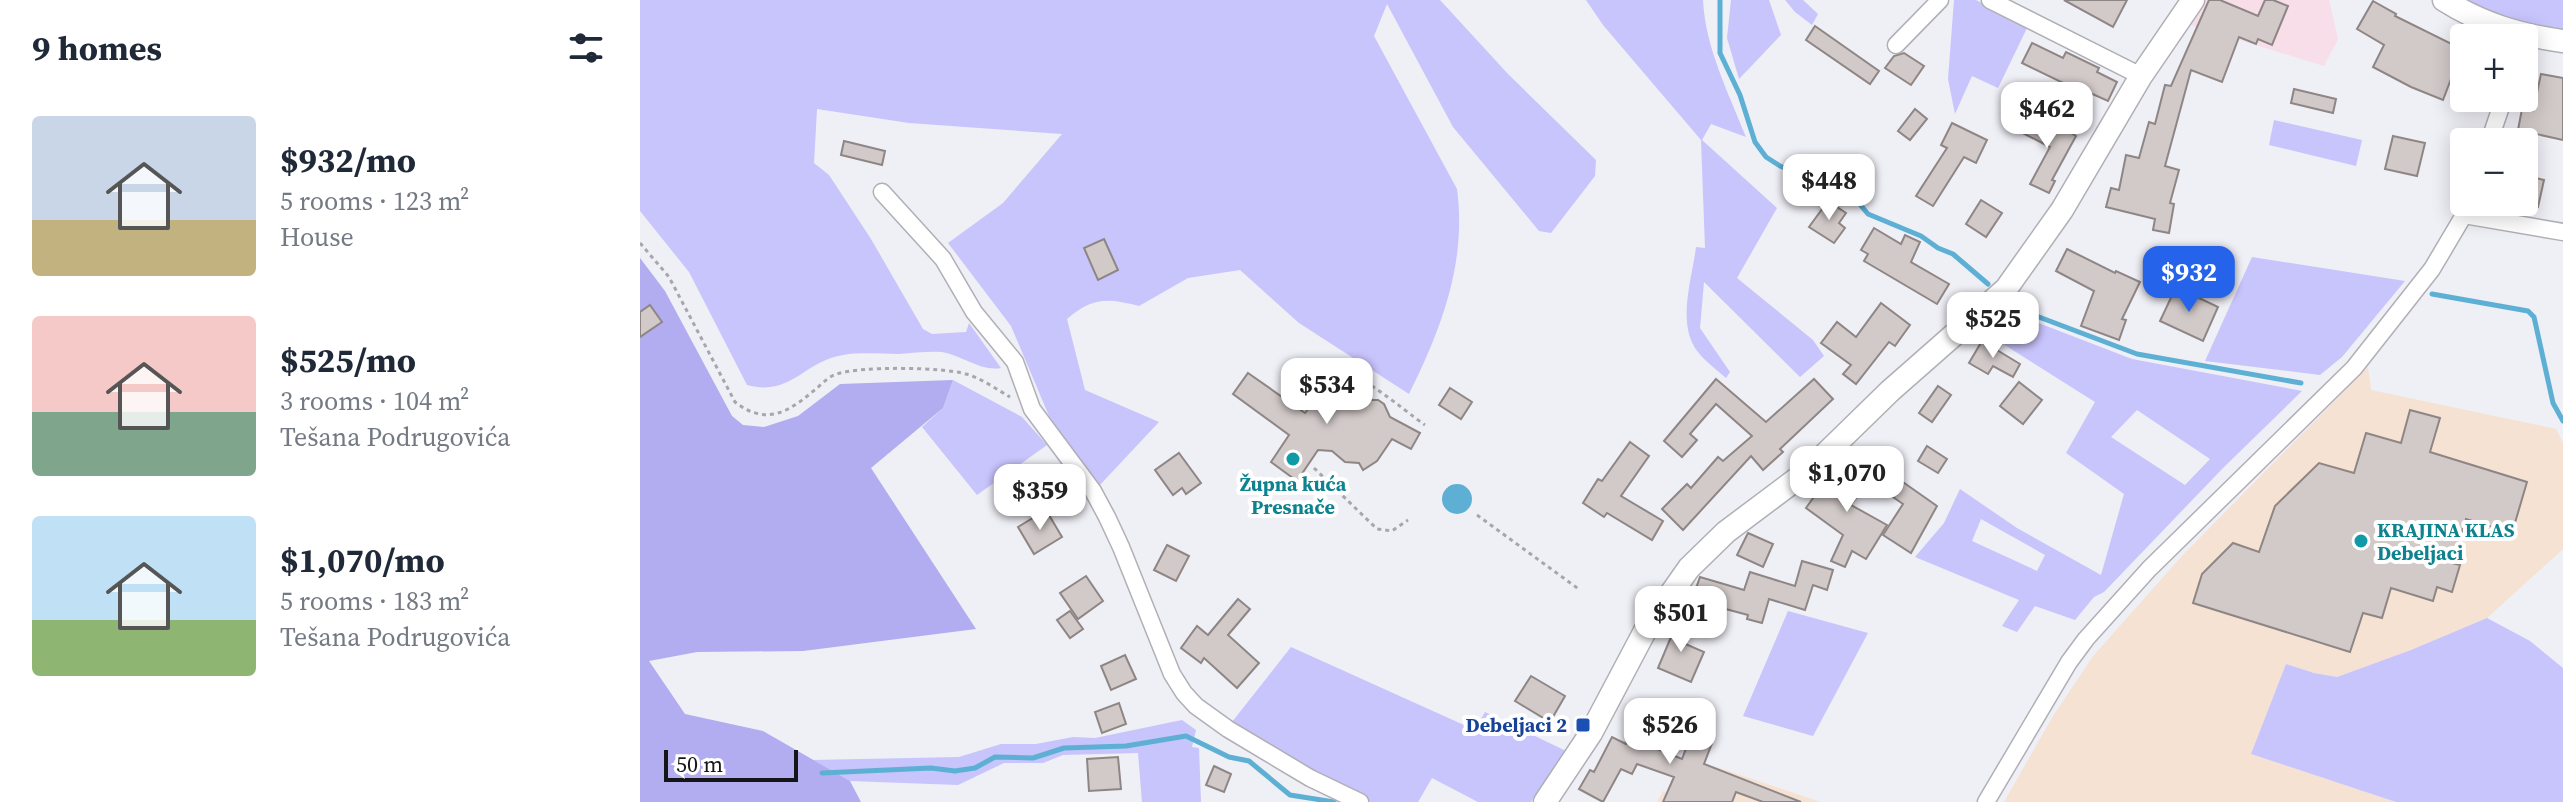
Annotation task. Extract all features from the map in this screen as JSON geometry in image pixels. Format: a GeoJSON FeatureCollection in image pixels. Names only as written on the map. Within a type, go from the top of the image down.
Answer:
{"type":"FeatureCollection","features":[{"type":"Feature","properties":{"kind":"street"},"geometry":{"type":"LineString","coordinates":[[1896,45],[1940,0]]}},
{"type":"Feature","properties":{"kind":"street"},"geometry":{"type":"LineString","coordinates":[[1990,0],[2141,76]]}},
{"type":"Feature","properties":{"kind":"street"},"geometry":{"type":"LineString","coordinates":[[1545,802],[1585,743],[1646,629],[1689,568],[1726,532],[1810,469],[1890,391],[2006,289],[2062,210],[2141,76],[2193,0]]}},
{"type":"Feature","properties":{"kind":"street"},"geometry":{"type":"LineString","coordinates":[[2444,0],[2489,24]]}},
{"type":"Feature","properties":{"kind":"street"},"geometry":{"type":"LineString","coordinates":[[2538,38],[2563,41]]}},
{"type":"Feature","properties":{"kind":"street"},"geometry":{"type":"LineString","coordinates":[[882,192],[943,259],[974,312],[1009,352],[1032,409],[1093,491],[1107,517],[1172,674],[1184,693],[1209,717],[1310,778],[1360,802]]}},
{"type":"Feature","properties":{"kind":"street"},"geometry":{"type":"LineString","coordinates":[[1986,802],[2069,662],[2102,618],[2354,368],[2432,269],[2462,216]]}},
{"type":"Feature","properties":{"kind":"street"},"geometry":{"type":"LineString","coordinates":[[2496,216],[2563,232]]}},
{"type":"Feature","properties":{"kind":"path"},"geometry":{"type":"LineString","coordinates":[[640,243],[669,277],[735,402],[750,413],[782,412],[798,404],[833,375],[853,370],[952,370],[971,375],[1032,409]]}},
{"type":"Feature","properties":{"kind":"path"},"geometry":{"type":"LineString","coordinates":[[1294,397],[1311,373],[1332,367],[1351,373],[1425,425]]}},
{"type":"Feature","properties":{"kind":"path"},"geometry":{"type":"LineString","coordinates":[[1314,468],[1377,529],[1392,531],[1408,520]]}},
{"type":"Feature","properties":{"kind":"path"},"geometry":{"type":"LineString","coordinates":[[1477,515],[1580,590]]}},
{"type":"Feature","properties":{"kind":"shaded area"},"geometry":{"type":"Polygon","coordinates":[[[640,0],[1440,0],[1508,74],[1596,160],[1595,176],[1551,233],[1539,231],[1453,127],[1387,4],[1374,36],[1457,189],[1459,216],[1455,269],[1449,295],[1409,394],[1299,323],[1240,270],[1188,278],[1139,306],[1109,301],[1093,303],[1067,319],[1085,390],[1159,422],[1098,487],[1049,416],[1011,326],[948,243],[1003,203],[1062,134],[909,123],[817,109],[814,163],[829,175],[871,239],[923,329],[932,334],[966,332],[969,323],[1001,368],[986,368],[942,352],[857,354],[829,359],[775,386],[747,385],[689,272],[640,211],[640,0]]]}},
{"type":"Feature","properties":{"kind":"shaded area"},"geometry":{"type":"Polygon","coordinates":[[[1586,0],[1703,0],[1713,53],[1746,137],[1711,124],[1702,140],[1777,208],[1737,278],[1813,340],[1824,356],[1800,377],[1704,282],[1700,328],[1730,372],[1726,378],[1701,356],[1691,341],[1687,315],[1689,287],[1696,247],[1705,248],[1701,140],[1603,25],[1586,0]]]}},
{"type":"Feature","properties":{"kind":"shaded area"},"geometry":{"type":"Polygon","coordinates":[[[1731,0],[1769,0],[1781,35],[1739,79],[1727,38],[1731,0]]]}},
{"type":"Feature","properties":{"kind":"shaded area"},"geometry":{"type":"Polygon","coordinates":[[[1785,0],[1803,0],[1818,14],[1812,25],[1795,12],[1785,0]]]}},
{"type":"Feature","properties":{"kind":"shaded area"},"geometry":{"type":"Polygon","coordinates":[[[1954,0],[1976,0],[2027,28],[1998,88],[1972,76],[1955,114],[1948,79],[1954,0]]]}},
{"type":"Feature","properties":{"kind":"shaded area"},"geometry":{"type":"Polygon","coordinates":[[[2204,0],[2329,0],[2338,39],[2324,66],[2187,24],[2204,0]]]}},
{"type":"Feature","properties":{"kind":"shaded area"},"geometry":{"type":"Polygon","coordinates":[[[2464,0],[2563,0],[2563,31],[2538,24],[2491,15],[2464,0]]]}},
{"type":"Feature","properties":{"kind":"shaded area"},"geometry":{"type":"Polygon","coordinates":[[[2274,120],[2362,140],[2356,166],[2269,145],[2274,120]]]}},
{"type":"Feature","properties":{"kind":"shaded area"},"geometry":{"type":"Polygon","coordinates":[[[2252,257],[2405,281],[2342,357],[2320,375],[2205,361],[2252,257]]]}},
{"type":"Feature","properties":{"kind":"shaded area"},"geometry":{"type":"Polygon","coordinates":[[[640,258],[665,291],[732,416],[743,425],[764,427],[798,416],[840,384],[953,380],[943,408],[871,468],[976,629],[803,651],[697,652],[649,661],[685,714],[763,731],[850,781],[861,802],[640,802],[640,258]]]}},
{"type":"Feature","properties":{"kind":"shaded area"},"geometry":{"type":"Polygon","coordinates":[[[2002,309],[2132,359],[2302,391],[2104,592],[2094,597],[2075,620],[2035,606],[2017,632],[2002,626],[2019,600],[1915,557],[1944,523],[1960,489],[2017,528],[2101,575],[2124,494],[2066,453],[2095,402],[1981,330],[2002,309]],[[2137,410],[2111,437],[2185,485],[2210,459],[2137,410]],[[1981,519],[1972,541],[2037,571],[2045,555],[1981,519]]]}},
{"type":"Feature","properties":{"kind":"shaded area"},"geometry":{"type":"Polygon","coordinates":[[[2368,367],[2371,390],[2556,429],[2563,443],[2563,549],[2487,618],[2337,677],[2286,664],[2251,754],[2396,802],[2004,802],[2053,716],[2094,655],[2182,556],[2368,367]]]}},
{"type":"Feature","properties":{"kind":"shaded area"},"geometry":{"type":"Polygon","coordinates":[[[953,380],[1022,417],[1047,445],[977,495],[922,427],[943,408],[953,380]]]}},
{"type":"Feature","properties":{"kind":"shaded area"},"geometry":{"type":"Polygon","coordinates":[[[1788,611],[1868,633],[1813,736],[1743,716],[1788,611]]]}},
{"type":"Feature","properties":{"kind":"shaded area"},"geometry":{"type":"Polygon","coordinates":[[[2487,618],[2530,641],[2563,668],[2563,802],[2396,802],[2251,754],[2286,664],[2337,677],[2487,618]]]}},
{"type":"Feature","properties":{"kind":"shaded area"},"geometry":{"type":"Polygon","coordinates":[[[1291,647],[1475,730],[1485,712],[1566,751],[1531,802],[1478,802],[1432,778],[1418,802],[1370,802],[1302,767],[1232,722],[1291,647]]]}},
{"type":"Feature","properties":{"kind":"shaded area"},"geometry":{"type":"Polygon","coordinates":[[[1182,720],[1196,730],[1192,747],[1199,748],[1201,802],[1142,802],[1138,753],[1063,755],[1043,763],[1004,763],[958,785],[850,781],[813,760],[959,757],[1001,744],[1095,738],[1182,720]]]}},
{"type":"Feature","properties":{"kind":"shaded area"},"geometry":{"type":"Polygon","coordinates":[[[1704,763],[1821,802],[1657,802],[1663,791],[1691,800],[1704,763]]]}},
{"type":"Feature","properties":{"kind":"water"},"geometry":{"type":"Polygon","coordinates":[[[1457,484],[1468,488],[1472,499],[1468,510],[1457,514],[1446,510],[1442,499],[1446,488],[1457,484]]]}},
{"type":"Feature","properties":{"kind":"building"},"geometry":{"type":"Polygon","coordinates":[[[2064,0],[2127,0],[2113,27],[2064,0]]]}},
{"type":"Feature","properties":{"kind":"building"},"geometry":{"type":"Polygon","coordinates":[[[2209,0],[2220,0],[2258,16],[2265,0],[2288,6],[2272,45],[2258,39],[2256,44],[2239,37],[2222,82],[2191,70],[2165,166],[2179,170],[2170,203],[2174,204],[2169,233],[2153,230],[2155,219],[2106,207],[2111,188],[2119,190],[2126,155],[2139,158],[2149,122],[2155,124],[2165,85],[2171,86],[2209,0]]]}},
{"type":"Feature","properties":{"kind":"building"},"geometry":{"type":"Polygon","coordinates":[[[2373,1],[2395,16],[2450,43],[2450,82],[2443,100],[2373,67],[2384,45],[2357,29],[2373,1]]]}},
{"type":"Feature","properties":{"kind":"building"},"geometry":{"type":"Polygon","coordinates":[[[1815,26],[1879,71],[1870,84],[1806,40],[1815,26]]]}},
{"type":"Feature","properties":{"kind":"building"},"geometry":{"type":"Polygon","coordinates":[[[2032,43],[2063,58],[2066,52],[2099,68],[2097,72],[2117,82],[2108,101],[2088,92],[2086,94],[2022,63],[2032,43]]]}},
{"type":"Feature","properties":{"kind":"building"},"geometry":{"type":"Polygon","coordinates":[[[1904,53],[1924,66],[1911,85],[1885,68],[1894,56],[1904,53]]]}},
{"type":"Feature","properties":{"kind":"building"},"geometry":{"type":"Polygon","coordinates":[[[2541,74],[2563,78],[2563,140],[2538,134],[2538,128],[2518,128],[2521,112],[2538,112],[2541,74]]]}},
{"type":"Feature","properties":{"kind":"building"},"geometry":{"type":"Polygon","coordinates":[[[2294,89],[2336,99],[2333,113],[2291,103],[2294,89]]]}},
{"type":"Feature","properties":{"kind":"building"},"geometry":{"type":"Polygon","coordinates":[[[1915,109],[1927,119],[1910,140],[1898,131],[1915,109]]]}},
{"type":"Feature","properties":{"kind":"building"},"geometry":{"type":"Polygon","coordinates":[[[2025,114],[2058,132],[2061,127],[2076,136],[2052,180],[2055,181],[2049,193],[2030,184],[2050,147],[2017,130],[2025,114]]]}},
{"type":"Feature","properties":{"kind":"building"},"geometry":{"type":"Polygon","coordinates":[[[1952,123],[1987,140],[1976,163],[1964,157],[1933,206],[1916,196],[1947,148],[1941,145],[1952,123]]]}},
{"type":"Feature","properties":{"kind":"building"},"geometry":{"type":"Polygon","coordinates":[[[2393,136],[2425,143],[2417,176],[2385,169],[2393,136]]]}},
{"type":"Feature","properties":{"kind":"building"},"geometry":{"type":"Polygon","coordinates":[[[844,141],[885,151],[882,165],[841,155],[844,141]]]}},
{"type":"Feature","properties":{"kind":"building"},"geometry":{"type":"Polygon","coordinates":[[[2538,178],[2544,180],[2538,207],[2538,178]]]}},
{"type":"Feature","properties":{"kind":"building"},"geometry":{"type":"Polygon","coordinates":[[[1981,200],[2002,213],[1986,237],[1966,224],[1981,200]]]}},
{"type":"Feature","properties":{"kind":"building"},"geometry":{"type":"Polygon","coordinates":[[[1828,201],[1846,213],[1839,223],[1845,228],[1834,243],[1809,227],[1828,201]]]}},
{"type":"Feature","properties":{"kind":"building"},"geometry":{"type":"Polygon","coordinates":[[[1874,228],[1901,244],[1905,235],[1920,242],[1911,262],[1949,284],[1937,304],[1864,261],[1868,254],[1861,250],[1874,228]]]}},
{"type":"Feature","properties":{"kind":"building"},"geometry":{"type":"Polygon","coordinates":[[[1104,239],[1118,270],[1098,280],[1084,248],[1104,239]]]}},
{"type":"Feature","properties":{"kind":"building"},"geometry":{"type":"Polygon","coordinates":[[[2067,249],[2140,282],[2122,319],[2126,320],[2119,340],[2081,326],[2094,291],[2056,271],[2067,249]]]}},
{"type":"Feature","properties":{"kind":"building"},"geometry":{"type":"Polygon","coordinates":[[[2176,287],[2218,307],[2203,341],[2160,321],[2176,287]]]}},
{"type":"Feature","properties":{"kind":"building"},"geometry":{"type":"Polygon","coordinates":[[[1881,303],[1910,325],[1895,346],[1889,342],[1856,384],[1843,374],[1851,365],[1821,343],[1837,322],[1856,337],[1881,303]]]}},
{"type":"Feature","properties":{"kind":"building"},"geometry":{"type":"Polygon","coordinates":[[[650,305],[662,322],[640,337],[640,312],[650,305]]]}},
{"type":"Feature","properties":{"kind":"building"},"geometry":{"type":"Polygon","coordinates":[[[1982,341],[2020,364],[2013,377],[1993,366],[1988,374],[1969,363],[1982,341]]]}},
{"type":"Feature","properties":{"kind":"building"},"geometry":{"type":"Polygon","coordinates":[[[1248,373],[1305,413],[1329,382],[1360,400],[1378,400],[1384,404],[1390,417],[1420,433],[1411,449],[1392,439],[1377,461],[1363,470],[1359,463],[1345,462],[1332,451],[1318,450],[1297,481],[1271,462],[1289,435],[1233,394],[1248,373]]]}},
{"type":"Feature","properties":{"kind":"building"},"geometry":{"type":"Polygon","coordinates":[[[1716,379],[1766,422],[1814,379],[1833,399],[1780,449],[1783,452],[1763,470],[1751,456],[1683,530],[1662,509],[1687,484],[1691,488],[1718,457],[1723,461],[1752,436],[1716,404],[1690,434],[1697,440],[1682,457],[1664,441],[1716,379]]]}},
{"type":"Feature","properties":{"kind":"building"},"geometry":{"type":"Polygon","coordinates":[[[2019,382],[2042,400],[2023,424],[2000,406],[2019,382]]]}},
{"type":"Feature","properties":{"kind":"building"},"geometry":{"type":"Polygon","coordinates":[[[1938,386],[1951,395],[1932,422],[1919,413],[1938,386]]]}},
{"type":"Feature","properties":{"kind":"building"},"geometry":{"type":"Polygon","coordinates":[[[1450,388],[1472,402],[1461,419],[1439,405],[1450,388]]]}},
{"type":"Feature","properties":{"kind":"building","name":"KRAJINA KLAS Debeljaci"},"geometry":{"type":"Polygon","coordinates":[[[2410,410],[2440,418],[2430,452],[2527,482],[2512,533],[2466,519],[2452,563],[2460,565],[2452,592],[2437,587],[2433,601],[2391,588],[2382,618],[2363,613],[2350,652],[2193,603],[2202,574],[2233,543],[2259,552],[2275,506],[2319,463],[2354,473],[2366,433],[2401,443],[2410,410]]]}},
{"type":"Feature","properties":{"kind":"building"},"geometry":{"type":"Polygon","coordinates":[[[1630,442],[1649,456],[1621,496],[1663,521],[1652,540],[1607,513],[1604,517],[1583,503],[1598,479],[1602,481],[1630,442]]]}},
{"type":"Feature","properties":{"kind":"building"},"geometry":{"type":"Polygon","coordinates":[[[1927,446],[1947,459],[1938,473],[1918,461],[1927,446]]]}},
{"type":"Feature","properties":{"kind":"building"},"geometry":{"type":"Polygon","coordinates":[[[1179,453],[1201,483],[1186,494],[1182,488],[1173,495],[1155,470],[1179,453]]]}},
{"type":"Feature","properties":{"kind":"building"},"geometry":{"type":"Polygon","coordinates":[[[1845,460],[1870,478],[1851,505],[1887,525],[1866,559],[1852,551],[1845,567],[1831,561],[1843,535],[1806,508],[1845,460]]]}},
{"type":"Feature","properties":{"kind":"building"},"geometry":{"type":"Polygon","coordinates":[[[1900,480],[1937,506],[1911,553],[1883,535],[1903,504],[1890,495],[1900,480]]]}},
{"type":"Feature","properties":{"kind":"building"},"geometry":{"type":"Polygon","coordinates":[[[1046,510],[1062,537],[1034,554],[1018,527],[1046,510]]]}},
{"type":"Feature","properties":{"kind":"building"},"geometry":{"type":"Polygon","coordinates":[[[1748,533],[1773,544],[1763,567],[1737,555],[1748,533]]]}},
{"type":"Feature","properties":{"kind":"building"},"geometry":{"type":"Polygon","coordinates":[[[1167,545],[1189,556],[1176,581],[1154,570],[1167,545]]]}},
{"type":"Feature","properties":{"kind":"building"},"geometry":{"type":"Polygon","coordinates":[[[1802,561],[1833,570],[1827,590],[1813,585],[1805,610],[1769,599],[1762,623],[1747,619],[1748,615],[1692,600],[1700,577],[1744,590],[1750,572],[1795,586],[1802,561]]]}},
{"type":"Feature","properties":{"kind":"building"},"geometry":{"type":"Polygon","coordinates":[[[1086,576],[1103,601],[1078,619],[1060,593],[1086,576]]]}},
{"type":"Feature","properties":{"kind":"building"},"geometry":{"type":"Polygon","coordinates":[[[1238,599],[1250,609],[1228,635],[1259,663],[1237,688],[1204,658],[1201,663],[1181,648],[1197,626],[1208,635],[1238,599]]]}},
{"type":"Feature","properties":{"kind":"building"},"geometry":{"type":"Polygon","coordinates":[[[1070,611],[1083,629],[1070,638],[1057,620],[1070,611]]]}},
{"type":"Feature","properties":{"kind":"building"},"geometry":{"type":"Polygon","coordinates":[[[1679,618],[1692,625],[1683,643],[1704,652],[1691,682],[1658,668],[1679,618]]]}},
{"type":"Feature","properties":{"kind":"building"},"geometry":{"type":"Polygon","coordinates":[[[1125,655],[1136,679],[1111,690],[1101,666],[1125,655]]]}},
{"type":"Feature","properties":{"kind":"building"},"geometry":{"type":"Polygon","coordinates":[[[1531,676],[1565,696],[1550,722],[1515,701],[1531,676]]]}},
{"type":"Feature","properties":{"kind":"building"},"geometry":{"type":"Polygon","coordinates":[[[1639,700],[1668,709],[1657,749],[1682,759],[1691,735],[1712,743],[1704,764],[1801,802],[1763,802],[1736,792],[1732,802],[1663,802],[1674,777],[1637,764],[1632,774],[1621,769],[1603,802],[1579,789],[1590,770],[1594,772],[1612,737],[1626,744],[1639,700]]]}},
{"type":"Feature","properties":{"kind":"building"},"geometry":{"type":"Polygon","coordinates":[[[1119,703],[1126,724],[1102,733],[1095,712],[1119,703]]]}},
{"type":"Feature","properties":{"kind":"building"},"geometry":{"type":"Polygon","coordinates":[[[1118,757],[1121,789],[1089,791],[1087,759],[1118,757]]]}},
{"type":"Feature","properties":{"kind":"building"},"geometry":{"type":"Polygon","coordinates":[[[1214,766],[1231,774],[1224,792],[1206,785],[1214,766]]]}},
{"type":"Feature","properties":{"kind":"waterway"},"geometry":{"type":"LineString","coordinates":[[1720,0],[1720,53],[1740,95],[1755,142],[1766,157],[1815,181],[1830,195],[1858,202],[1868,214],[1921,236],[1953,254],[1988,284]]}},
{"type":"Feature","properties":{"kind":"waterway"},"geometry":{"type":"LineString","coordinates":[[2432,294],[2528,311],[2534,317],[2553,403],[2563,421]]}},
{"type":"Feature","properties":{"kind":"waterway"},"geometry":{"type":"LineString","coordinates":[[2011,303],[2023,311],[2137,354],[2301,383]]}},
{"type":"Feature","properties":{"kind":"waterway"},"geometry":{"type":"LineString","coordinates":[[822,773],[931,768],[955,771],[975,768],[995,757],[1033,758],[1064,748],[1126,746],[1186,736],[1229,757],[1249,761],[1290,795],[1334,802]]}},
{"type":"Feature","properties":{"kind":"place","name":"Župna kuća Presnače"},"geometry":{"type":"Point","coordinates":[1293,459]}},
{"type":"Feature","properties":{"kind":"place","name":"KRAJINA KLAS Debeljaci"},"geometry":{"type":"Point","coordinates":[2361,541]}},
{"type":"Feature","properties":{"kind":"place","name":"Debeljaci 2"},"geometry":{"type":"Point","coordinates":[1583,725]}}]}
